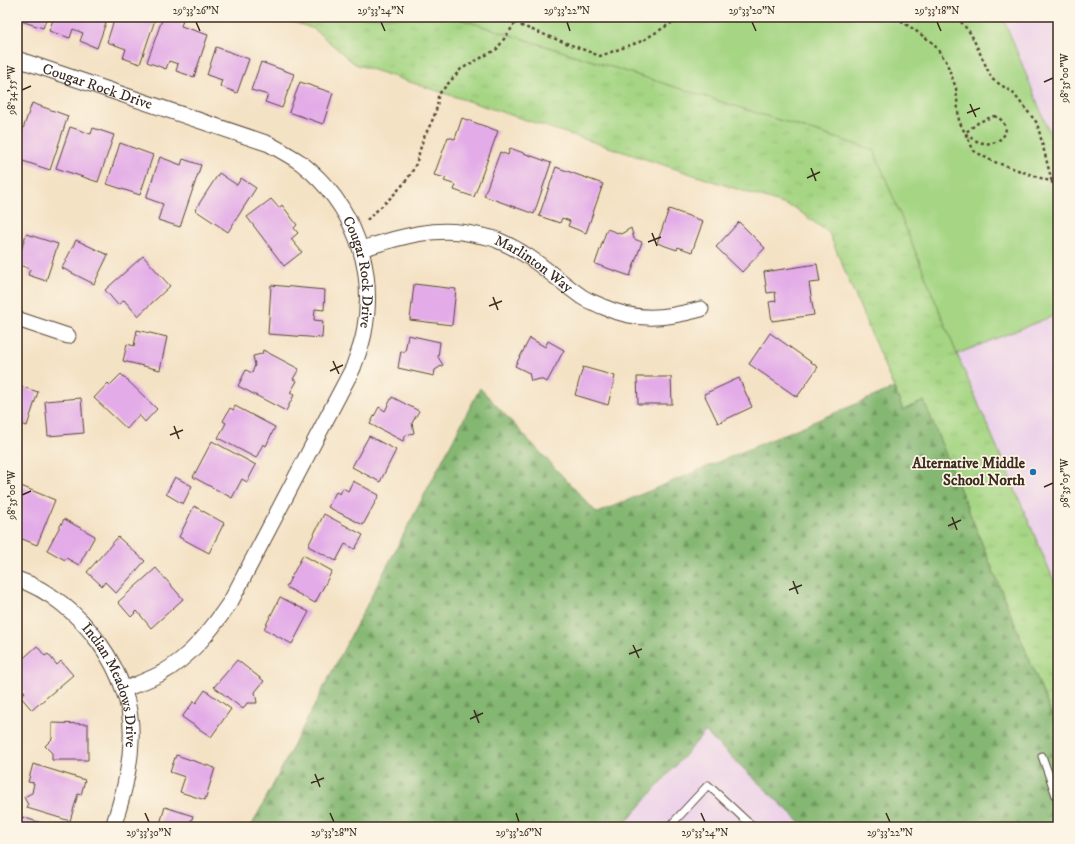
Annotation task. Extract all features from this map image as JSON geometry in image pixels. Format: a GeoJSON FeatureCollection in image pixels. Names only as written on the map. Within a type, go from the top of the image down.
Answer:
{"type":"FeatureCollection","features":[{"type":"Feature","properties":{"kind":"street","name":"Cougar Rock Drive"},"geometry":{"type":"LineString","coordinates":[[17,59],[269,144],[300,162],[326,186],[337,200],[355,231],[365,263],[368,298],[364,334],[353,368],[231,601],[214,627],[184,657],[160,674],[123,690]]}},
{"type":"Feature","properties":{"kind":"street","name":"Marlinton Way"},"geometry":{"type":"LineString","coordinates":[[361,249],[392,239],[433,230],[461,231],[496,239],[530,256],[583,298],[620,314],[646,318],[673,317],[701,309]]}},
{"type":"Feature","properties":{"kind":"street"},"geometry":{"type":"LineString","coordinates":[[17,319],[68,336]]}},
{"type":"Feature","properties":{"kind":"street","name":"Indian Meadows Drive"},"geometry":{"type":"LineString","coordinates":[[17,579],[47,594],[71,611],[103,648],[123,690],[130,716],[132,740],[125,788],[113,827]]}},
{"type":"Feature","properties":{"kind":"lane"},"geometry":{"type":"LineString","coordinates":[[1042,756],[1058,801]]}},
{"type":"Feature","properties":{"kind":"lane"},"geometry":{"type":"LineString","coordinates":[[668,827],[708,785],[754,827]]}},
{"type":"Feature","properties":{"kind":"path"},"geometry":{"type":"LineString","coordinates":[[512,17],[516,22],[600,56],[642,41],[681,17]]}},
{"type":"Feature","properties":{"kind":"path"},"geometry":{"type":"LineString","coordinates":[[693,17],[707,17]]}},
{"type":"Feature","properties":{"kind":"path"},"geometry":{"type":"LineString","coordinates":[[896,17],[933,44],[944,56],[954,78],[959,121],[974,151],[992,161],[1052,182]]}},
{"type":"Feature","properties":{"kind":"path"},"geometry":{"type":"LineString","coordinates":[[957,17],[971,34],[992,79],[1012,93],[1037,123],[1052,182],[1058,195]]}},
{"type":"Feature","properties":{"kind":"path"},"geometry":{"type":"LineString","coordinates":[[355,231],[408,179],[416,165],[418,150],[431,125],[438,104],[438,95],[461,69],[497,49],[516,22]]}},
{"type":"Feature","properties":{"kind":"path"},"geometry":{"type":"LineString","coordinates":[[994,116],[1000,118],[1005,124],[1006,132],[1002,140],[995,143],[975,140],[965,133],[979,122],[994,116]]}},
{"type":"Feature","properties":{"kind":"shaded area"},"geometry":{"type":"Polygon","coordinates":[[[1003,17],[1058,17],[1058,154],[1003,17]]]}},
{"type":"Feature","properties":{"kind":"shaded area","name":"Alternative Middle School North"},"geometry":{"type":"Polygon","coordinates":[[[1058,314],[1058,590],[957,354],[1058,314]]]}},
{"type":"Feature","properties":{"kind":"shaded area"},"geometry":{"type":"Polygon","coordinates":[[[705,732],[805,827],[622,827],[705,732]]]}},
{"type":"Feature","properties":{"kind":"green space"},"geometry":{"type":"Polygon","coordinates":[[[280,17],[454,17],[874,150],[957,354],[1058,590],[1058,730],[924,401],[903,410],[829,233],[795,208],[355,64],[314,29],[280,17]]]}},
{"type":"Feature","properties":{"kind":"green space"},"geometry":{"type":"Polygon","coordinates":[[[454,17],[1003,17],[1058,154],[1058,314],[957,354],[874,150],[454,17]]]}},
{"type":"Feature","properties":{"kind":"green space"},"geometry":{"type":"Polygon","coordinates":[[[480,388],[597,513],[894,388],[903,410],[924,401],[1058,730],[1058,827],[805,827],[705,732],[622,827],[251,827],[480,388]]]}},
{"type":"Feature","properties":{"kind":"building"},"geometry":{"type":"Polygon","coordinates":[[[22,17],[47,17],[43,28],[21,21],[22,17]]]}},
{"type":"Feature","properties":{"kind":"building"},"geometry":{"type":"Polygon","coordinates":[[[54,17],[108,17],[97,48],[80,41],[83,33],[73,29],[70,38],[49,31],[54,17]]]}},
{"type":"Feature","properties":{"kind":"building"},"geometry":{"type":"Polygon","coordinates":[[[115,17],[156,17],[140,64],[123,58],[126,49],[107,42],[115,17]]]}},
{"type":"Feature","properties":{"kind":"building"},"geometry":{"type":"Polygon","coordinates":[[[163,17],[184,17],[181,26],[208,35],[194,77],[176,71],[178,64],[169,61],[166,69],[147,62],[163,17]]]}},
{"type":"Feature","properties":{"kind":"building"},"geometry":{"type":"Polygon","coordinates":[[[216,47],[249,59],[237,93],[220,86],[222,80],[207,75],[216,47]]]}},
{"type":"Feature","properties":{"kind":"building"},"geometry":{"type":"Polygon","coordinates":[[[261,62],[294,74],[282,108],[265,102],[268,95],[251,90],[261,62]]]}},
{"type":"Feature","properties":{"kind":"building"},"geometry":{"type":"Polygon","coordinates":[[[300,82],[333,93],[323,124],[289,112],[300,82]]]}},
{"type":"Feature","properties":{"kind":"building"},"geometry":{"type":"Polygon","coordinates":[[[32,103],[68,116],[50,170],[17,159],[17,146],[32,103]]]}},
{"type":"Feature","properties":{"kind":"building"},"geometry":{"type":"Polygon","coordinates":[[[462,118],[498,131],[474,197],[454,190],[456,185],[444,181],[446,178],[434,175],[448,137],[455,139],[462,118]]]}},
{"type":"Feature","properties":{"kind":"building"},"geometry":{"type":"Polygon","coordinates":[[[70,127],[91,134],[93,128],[114,135],[98,182],[56,168],[70,127]]]}},
{"type":"Feature","properties":{"kind":"building"},"geometry":{"type":"Polygon","coordinates":[[[120,143],[153,155],[140,195],[107,184],[120,143]]]}},
{"type":"Feature","properties":{"kind":"building"},"geometry":{"type":"Polygon","coordinates":[[[510,148],[551,163],[534,214],[484,196],[500,152],[508,155],[510,148]]]}},
{"type":"Feature","properties":{"kind":"building"},"geometry":{"type":"Polygon","coordinates":[[[160,157],[181,165],[183,159],[201,165],[180,227],[158,220],[163,204],[146,198],[160,157]]]}},
{"type":"Feature","properties":{"kind":"building"},"geometry":{"type":"Polygon","coordinates":[[[556,167],[603,184],[586,233],[568,226],[570,221],[562,218],[560,223],[539,216],[556,167]]]}},
{"type":"Feature","properties":{"kind":"building"},"geometry":{"type":"Polygon","coordinates":[[[219,173],[237,185],[241,178],[256,188],[228,232],[195,210],[219,173]]]}},
{"type":"Feature","properties":{"kind":"building"},"geometry":{"type":"Polygon","coordinates":[[[271,199],[279,208],[282,205],[297,225],[294,228],[298,233],[291,239],[302,252],[284,266],[247,217],[271,199]]]}},
{"type":"Feature","properties":{"kind":"building"},"geometry":{"type":"Polygon","coordinates":[[[669,209],[703,221],[692,252],[678,247],[677,250],[657,243],[669,209]]]}},
{"type":"Feature","properties":{"kind":"building"},"geometry":{"type":"Polygon","coordinates":[[[739,222],[765,248],[742,272],[716,247],[739,222]]]}},
{"type":"Feature","properties":{"kind":"building"},"geometry":{"type":"Polygon","coordinates":[[[631,228],[634,239],[642,242],[630,276],[595,264],[607,229],[621,234],[631,228]]]}},
{"type":"Feature","properties":{"kind":"building"},"geometry":{"type":"Polygon","coordinates":[[[26,234],[58,244],[46,281],[28,275],[30,269],[17,264],[26,234]]]}},
{"type":"Feature","properties":{"kind":"building"},"geometry":{"type":"Polygon","coordinates":[[[76,240],[108,255],[94,284],[62,268],[76,240]]]}},
{"type":"Feature","properties":{"kind":"building"},"geometry":{"type":"Polygon","coordinates":[[[143,256],[170,286],[138,316],[124,300],[118,305],[105,290],[143,256]]]}},
{"type":"Feature","properties":{"kind":"building"},"geometry":{"type":"Polygon","coordinates":[[[817,264],[820,282],[809,283],[814,315],[772,321],[769,302],[776,301],[775,292],[767,293],[764,272],[817,264]]]}},
{"type":"Feature","properties":{"kind":"building"},"geometry":{"type":"Polygon","coordinates":[[[414,284],[456,289],[452,325],[410,320],[414,284]]]}},
{"type":"Feature","properties":{"kind":"building"},"geometry":{"type":"Polygon","coordinates":[[[271,285],[325,290],[324,310],[315,309],[314,320],[323,321],[322,338],[268,334],[271,285]]]}},
{"type":"Feature","properties":{"kind":"building"},"geometry":{"type":"Polygon","coordinates":[[[137,330],[167,337],[160,370],[123,361],[127,344],[134,346],[137,330]]]}},
{"type":"Feature","properties":{"kind":"building"},"geometry":{"type":"Polygon","coordinates":[[[770,333],[818,367],[797,397],[749,364],[770,333]]]}},
{"type":"Feature","properties":{"kind":"building"},"geometry":{"type":"Polygon","coordinates":[[[408,335],[440,342],[438,357],[443,365],[435,370],[434,376],[398,368],[401,351],[405,352],[408,335]]]}},
{"type":"Feature","properties":{"kind":"building"},"geometry":{"type":"Polygon","coordinates":[[[530,338],[545,347],[548,341],[564,350],[547,382],[540,379],[531,381],[529,373],[515,366],[530,338]]]}},
{"type":"Feature","properties":{"kind":"building"},"geometry":{"type":"Polygon","coordinates":[[[263,350],[299,369],[293,379],[297,381],[290,393],[294,395],[286,411],[238,386],[246,370],[252,373],[255,365],[253,356],[262,354],[263,350]]]}},
{"type":"Feature","properties":{"kind":"building"},"geometry":{"type":"Polygon","coordinates":[[[583,367],[615,376],[608,405],[575,395],[583,367]]]}},
{"type":"Feature","properties":{"kind":"building"},"geometry":{"type":"Polygon","coordinates":[[[121,374],[157,409],[145,422],[139,415],[127,429],[94,398],[108,383],[110,385],[121,374]]]}},
{"type":"Feature","properties":{"kind":"building"},"geometry":{"type":"Polygon","coordinates":[[[637,377],[671,377],[672,404],[638,404],[637,377]]]}},
{"type":"Feature","properties":{"kind":"building"},"geometry":{"type":"Polygon","coordinates":[[[739,378],[752,407],[718,423],[704,394],[739,378]]]}},
{"type":"Feature","properties":{"kind":"building"},"geometry":{"type":"Polygon","coordinates":[[[20,386],[38,392],[27,426],[17,423],[17,390],[19,391],[20,386]]]}},
{"type":"Feature","properties":{"kind":"building"},"geometry":{"type":"Polygon","coordinates":[[[392,397],[419,411],[412,423],[414,433],[406,435],[403,441],[370,424],[379,407],[385,411],[392,397]]]}},
{"type":"Feature","properties":{"kind":"building"},"geometry":{"type":"Polygon","coordinates":[[[81,398],[84,433],[48,436],[45,401],[81,398]]]}},
{"type":"Feature","properties":{"kind":"building"},"geometry":{"type":"Polygon","coordinates":[[[235,406],[275,427],[266,446],[263,444],[256,458],[218,438],[226,423],[223,421],[230,408],[233,410],[235,406]]]}},
{"type":"Feature","properties":{"kind":"building"},"geometry":{"type":"Polygon","coordinates":[[[369,436],[396,450],[380,482],[352,467],[369,436]]]}},
{"type":"Feature","properties":{"kind":"building"},"geometry":{"type":"Polygon","coordinates":[[[212,441],[256,465],[247,482],[242,479],[232,498],[193,477],[212,441]]]}},
{"type":"Feature","properties":{"kind":"building"},"geometry":{"type":"Polygon","coordinates":[[[175,477],[192,486],[183,504],[166,494],[175,477]]]}},
{"type":"Feature","properties":{"kind":"building"},"geometry":{"type":"Polygon","coordinates":[[[353,481],[379,495],[363,525],[328,507],[336,492],[340,494],[343,488],[348,491],[353,481]]]}},
{"type":"Feature","properties":{"kind":"building"},"geometry":{"type":"Polygon","coordinates":[[[21,486],[55,500],[37,545],[20,538],[22,533],[17,530],[20,520],[17,518],[17,496],[21,486]]]}},
{"type":"Feature","properties":{"kind":"building"},"geometry":{"type":"Polygon","coordinates":[[[194,506],[224,523],[209,553],[179,537],[194,506]]]}},
{"type":"Feature","properties":{"kind":"building"},"geometry":{"type":"Polygon","coordinates":[[[324,514],[363,535],[355,549],[345,544],[336,561],[308,546],[324,514]]]}},
{"type":"Feature","properties":{"kind":"building"},"geometry":{"type":"Polygon","coordinates":[[[64,519],[95,536],[79,565],[66,558],[65,560],[47,550],[64,519]]]}},
{"type":"Feature","properties":{"kind":"building"},"geometry":{"type":"Polygon","coordinates":[[[118,537],[145,561],[116,593],[105,582],[102,586],[87,572],[118,537]]]}},
{"type":"Feature","properties":{"kind":"building"},"geometry":{"type":"Polygon","coordinates":[[[303,555],[332,571],[315,603],[286,587],[303,555]]]}},
{"type":"Feature","properties":{"kind":"building"},"geometry":{"type":"Polygon","coordinates":[[[156,568],[183,599],[151,628],[137,611],[131,617],[118,602],[156,568]]]}},
{"type":"Feature","properties":{"kind":"building"},"geometry":{"type":"Polygon","coordinates":[[[280,597],[309,612],[292,644],[264,629],[280,597]]]}},
{"type":"Feature","properties":{"kind":"building"},"geometry":{"type":"Polygon","coordinates":[[[37,646],[45,656],[48,654],[57,665],[61,661],[73,675],[32,710],[20,696],[25,692],[17,685],[17,664],[37,646]]]}},
{"type":"Feature","properties":{"kind":"building"},"geometry":{"type":"Polygon","coordinates":[[[237,660],[264,681],[255,692],[257,703],[247,703],[243,709],[214,687],[237,660]]]}},
{"type":"Feature","properties":{"kind":"building"},"geometry":{"type":"Polygon","coordinates":[[[205,690],[231,709],[211,737],[182,717],[194,701],[196,703],[205,690]]]}},
{"type":"Feature","properties":{"kind":"building"},"geometry":{"type":"Polygon","coordinates":[[[52,723],[88,724],[88,760],[52,760],[52,753],[45,746],[52,739],[52,723]]]}},
{"type":"Feature","properties":{"kind":"building"},"geometry":{"type":"Polygon","coordinates":[[[176,755],[215,768],[205,800],[180,792],[185,777],[170,772],[176,755]]]}},
{"type":"Feature","properties":{"kind":"building"},"geometry":{"type":"Polygon","coordinates":[[[33,764],[85,780],[81,795],[78,794],[70,821],[27,808],[28,805],[24,797],[32,793],[34,783],[28,782],[33,764]]]}},
{"type":"Feature","properties":{"kind":"building"},"geometry":{"type":"Polygon","coordinates":[[[165,807],[193,816],[189,827],[159,827],[165,807]]]}},
{"type":"Feature","properties":{"kind":"building"},"geometry":{"type":"Polygon","coordinates":[[[22,817],[54,827],[17,827],[17,823],[19,824],[22,817]]]}},
{"type":"Feature","properties":{"kind":"place","name":"Alternative Middle School North"},"geometry":{"type":"Point","coordinates":[1033,472]}}]}
